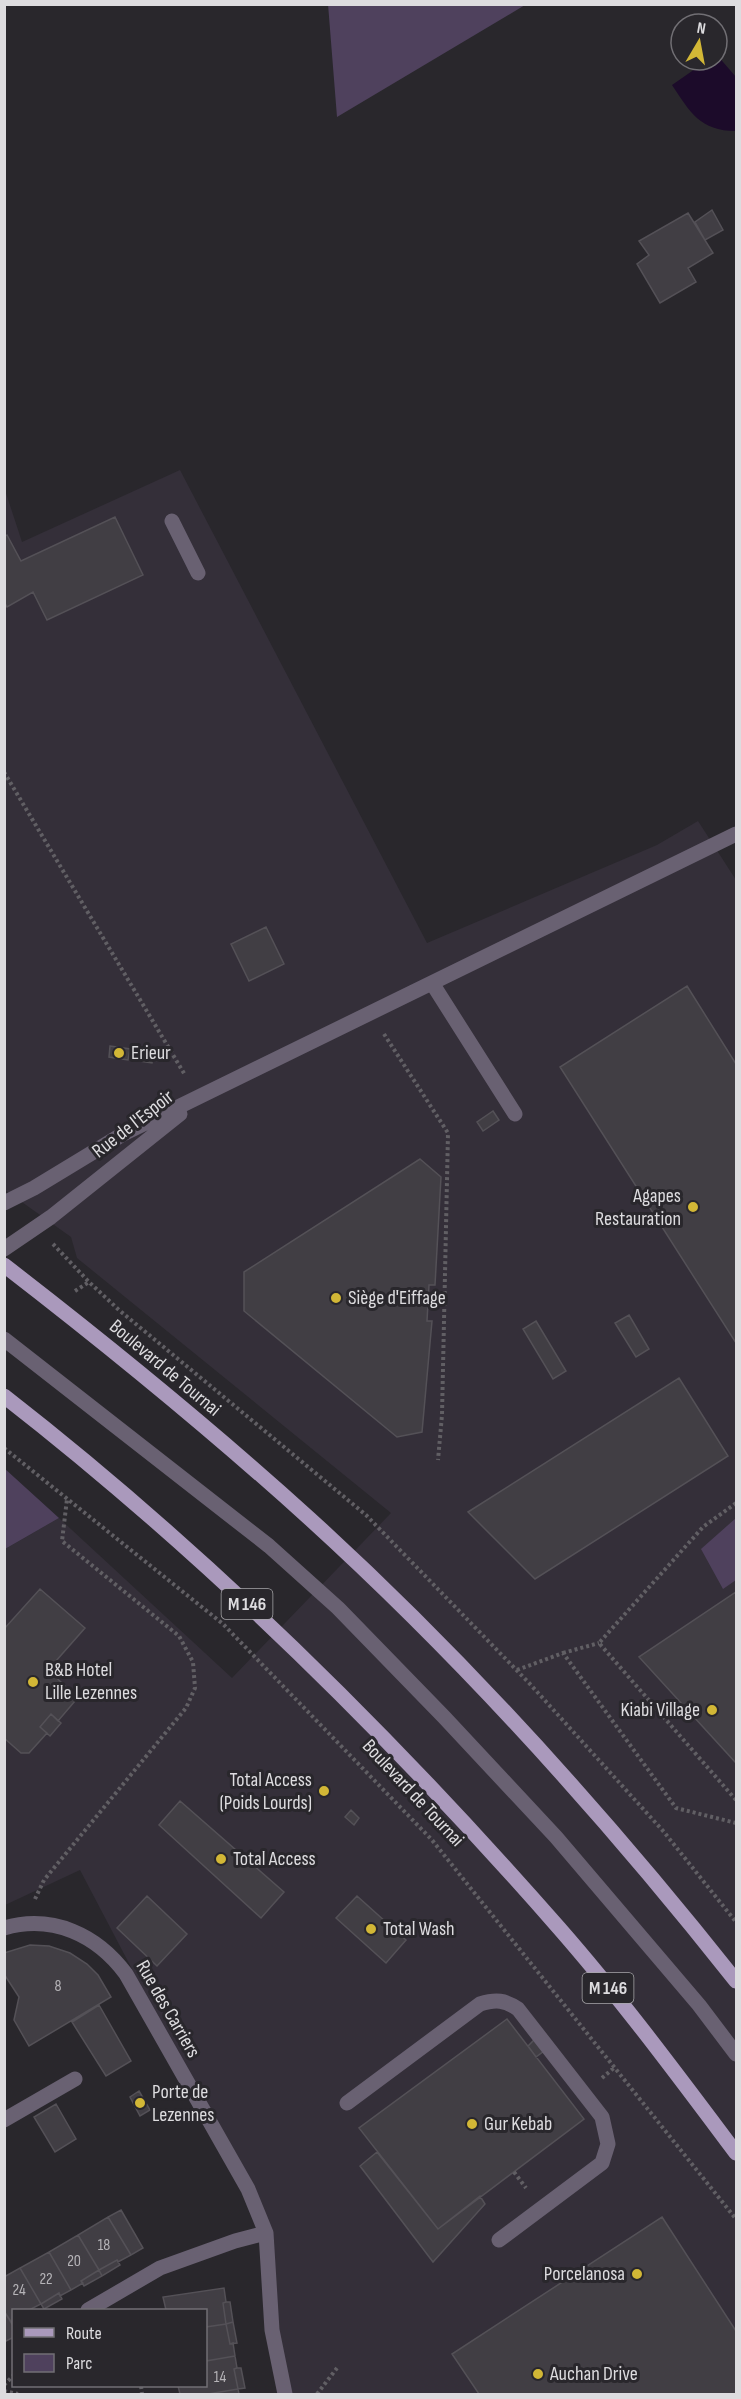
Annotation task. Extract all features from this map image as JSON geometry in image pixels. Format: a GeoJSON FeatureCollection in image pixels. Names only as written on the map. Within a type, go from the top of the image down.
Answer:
{"type":"FeatureCollection","features":[{"type":"Feature","properties":{"kind":"main road","name":"Boulevard de Tournai"},"geometry":{"type":"LineString","coordinates":[[4,1264],[244,1460],[373,1579],[458,1663],[604,1821],[671,1898],[736,1981]]}},
{"type":"Feature","properties":{"kind":"main road","name":"Boulevard de Tournai"},"geometry":{"type":"LineString","coordinates":[[4,1396],[62,1441],[192,1553],[278,1632],[389,1742],[560,1929],[736,2153]]}},
{"type":"Feature","properties":{"kind":"street"},"geometry":{"type":"LineString","coordinates":[[172,521],[198,573]]}},
{"type":"Feature","properties":{"kind":"street"},"geometry":{"type":"LineString","coordinates":[[199,1099],[736,834]]}},
{"type":"Feature","properties":{"kind":"street"},"geometry":{"type":"LineString","coordinates":[[432,983],[515,1114]]}},
{"type":"Feature","properties":{"kind":"street","name":"Rue de l'Espoir"},"geometry":{"type":"LineString","coordinates":[[4,1203],[34,1188],[123,1134],[199,1099]]}},
{"type":"Feature","properties":{"kind":"street","name":"Rue de l'Espoir"},"geometry":{"type":"LineString","coordinates":[[4,1249],[43,1223],[199,1099]]}},
{"type":"Feature","properties":{"kind":"street"},"geometry":{"type":"LineString","coordinates":[[4,1340],[269,1546],[338,1608],[556,1837],[699,2005],[736,2054]]}},
{"type":"Feature","properties":{"kind":"street","name":"Rue des Carriers"},"geometry":{"type":"LineString","coordinates":[[4,1928],[24,1924],[54,1925],[73,1930],[90,1938],[117,1962],[248,2189],[266,2233],[272,2330],[285,2394]]}},
{"type":"Feature","properties":{"kind":"street"},"geometry":{"type":"LineString","coordinates":[[347,2103],[480,2004],[492,2000],[506,2001],[518,2009],[602,2117],[608,2144],[602,2163],[499,2240]]}},
{"type":"Feature","properties":{"kind":"street"},"geometry":{"type":"LineString","coordinates":[[4,2120],[75,2079]]}},
{"type":"Feature","properties":{"kind":"street"},"geometry":{"type":"LineString","coordinates":[[90,2309],[160,2268],[235,2241],[266,2233]]}},
{"type":"Feature","properties":{"kind":"path"},"geometry":{"type":"LineString","coordinates":[[4,772],[199,1099]]}},
{"type":"Feature","properties":{"kind":"path"},"geometry":{"type":"LineString","coordinates":[[371,1013],[448,1133],[442,1415],[438,1460]]}},
{"type":"Feature","properties":{"kind":"path","name":"Boulevard de Tournai"},"geometry":{"type":"LineString","coordinates":[[4,1448],[223,1624],[432,1840],[736,2219]]}},
{"type":"Feature","properties":{"kind":"path"},"geometry":{"type":"LineString","coordinates":[[24,1924],[44,1880],[186,1708],[195,1688],[193,1662],[179,1636],[62,1541],[67,1498]]}},
{"type":"Feature","properties":{"kind":"path"},"geometry":{"type":"LineString","coordinates":[[517,1670],[599,1643],[703,1527],[736,1505]]}},
{"type":"Feature","properties":{"kind":"path"},"geometry":{"type":"LineString","coordinates":[[599,1643],[736,1800]]}},
{"type":"Feature","properties":{"kind":"path"},"geometry":{"type":"LineString","coordinates":[[563,1653],[676,1808],[736,1822]]}},
{"type":"Feature","properties":{"kind":"path"},"geometry":{"type":"LineString","coordinates":[[317,2394],[337,2368]]}},
{"type":"Feature","properties":{"kind":"path"},"geometry":{"type":"LineString","coordinates":[[4,2391],[18,2394]]}},
{"type":"Feature","properties":{"kind":"shaded area"},"geometry":{"type":"Polygon","coordinates":[[[729,69],[736,77],[736,131],[713,128],[705,124],[685,104],[672,85],[691,72],[729,72],[729,69]]]}},
{"type":"Feature","properties":{"kind":"shaded area"},"geometry":{"type":"Polygon","coordinates":[[[180,470],[427,943],[657,845],[698,821],[736,880],[736,2394],[287,2394],[266,2233],[238,2171],[80,1870],[5,1905],[5,1549],[59,1518],[232,1678],[391,1513],[77,1258],[71,1237],[5,1190],[4,487],[22,542],[180,470]]]}},
{"type":"Feature","properties":{"kind":"green space"},"geometry":{"type":"Polygon","coordinates":[[[328,4],[525,4],[525,5],[337,117],[328,4]]]}},
{"type":"Feature","properties":{"kind":"green space"},"geometry":{"type":"Polygon","coordinates":[[[4,1468],[59,1518],[5,1549],[4,1548],[4,1468]]]}},
{"type":"Feature","properties":{"kind":"green space"},"geometry":{"type":"Polygon","coordinates":[[[736,1518],[736,1580],[723,1589],[701,1549],[736,1518]]]}},
{"type":"Feature","properties":{"kind":"building"},"geometry":{"type":"Polygon","coordinates":[[[712,210],[723,230],[705,240],[695,222],[712,210]]]}},
{"type":"Feature","properties":{"kind":"building"},"geometry":{"type":"Polygon","coordinates":[[[688,213],[713,253],[688,268],[696,282],[660,303],[637,264],[649,255],[639,241],[688,213]]]}},
{"type":"Feature","properties":{"kind":"building"},"geometry":{"type":"Polygon","coordinates":[[[115,517],[143,575],[47,620],[33,592],[7,607],[4,602],[4,537],[7,535],[21,561],[115,517]]]}},
{"type":"Feature","properties":{"kind":"building"},"geometry":{"type":"Polygon","coordinates":[[[266,927],[284,964],[249,981],[231,944],[266,927]]]}},
{"type":"Feature","properties":{"kind":"building","name":"Agapes Restauration"},"geometry":{"type":"Polygon","coordinates":[[[687,986],[736,1064],[736,1343],[560,1067],[687,986]]]}},
{"type":"Feature","properties":{"kind":"building","name":"Erieur"},"geometry":{"type":"Polygon","coordinates":[[[110,1046],[130,1049],[128,1060],[109,1057],[110,1046]]]}},
{"type":"Feature","properties":{"kind":"building"},"geometry":{"type":"Polygon","coordinates":[[[134,1049],[154,1051],[152,1063],[133,1060],[134,1049]]]}},
{"type":"Feature","properties":{"kind":"building"},"geometry":{"type":"Polygon","coordinates":[[[493,1111],[499,1120],[483,1131],[477,1122],[493,1111]]]}},
{"type":"Feature","properties":{"kind":"building","name":"Siège d'Eiffage"},"geometry":{"type":"Polygon","coordinates":[[[420,1159],[441,1177],[435,1285],[429,1285],[427,1321],[432,1321],[422,1432],[397,1437],[244,1311],[244,1272],[420,1159]]]}},
{"type":"Feature","properties":{"kind":"building"},"geometry":{"type":"Polygon","coordinates":[[[629,1315],[649,1349],[636,1357],[615,1323],[629,1315]]]}},
{"type":"Feature","properties":{"kind":"building"},"geometry":{"type":"Polygon","coordinates":[[[536,1321],[566,1371],[553,1379],[523,1329],[536,1321]]]}},
{"type":"Feature","properties":{"kind":"building"},"geometry":{"type":"Polygon","coordinates":[[[679,1378],[728,1456],[535,1579],[468,1512],[679,1378]]]}},
{"type":"Feature","properties":{"kind":"building","name":"B&B Hotel Lille Lezennes"},"geometry":{"type":"Polygon","coordinates":[[[40,1589],[85,1628],[48,1670],[74,1694],[75,1701],[58,1721],[51,1714],[40,1727],[47,1733],[29,1753],[21,1753],[4,1738],[4,1629],[40,1589]]]}},
{"type":"Feature","properties":{"kind":"building","name":"Kiabi Village"},"geometry":{"type":"Polygon","coordinates":[[[736,1592],[736,1763],[639,1657],[736,1592]]]}},
{"type":"Feature","properties":{"kind":"building"},"geometry":{"type":"Polygon","coordinates":[[[51,1714],[61,1723],[50,1736],[40,1727],[51,1714]]]}},
{"type":"Feature","properties":{"kind":"building","name":"Total Access"},"geometry":{"type":"Polygon","coordinates":[[[180,1801],[284,1892],[261,1918],[159,1825],[180,1801]]]}},
{"type":"Feature","properties":{"kind":"building"},"geometry":{"type":"Polygon","coordinates":[[[351,1810],[359,1818],[354,1825],[345,1817],[351,1810]]]}},
{"type":"Feature","properties":{"kind":"building"},"geometry":{"type":"Polygon","coordinates":[[[147,1896],[187,1934],[157,1966],[117,1928],[147,1896]]]}},
{"type":"Feature","properties":{"kind":"building","name":"Total Wash"},"geometry":{"type":"Polygon","coordinates":[[[357,1896],[406,1940],[386,1963],[336,1918],[357,1896]]]}},
{"type":"Feature","properties":{"kind":"building"},"geometry":{"type":"Polygon","coordinates":[[[30,1945],[49,1946],[70,1953],[87,1964],[98,1975],[111,1997],[29,2046],[14,2020],[19,1997],[4,1974],[4,1953],[30,1945]]]}},
{"type":"Feature","properties":{"kind":"building"},"geometry":{"type":"Polygon","coordinates":[[[99,2005],[131,2061],[106,2076],[72,2022],[99,2005]]]}},
{"type":"Feature","properties":{"kind":"building","name":"Gur Kebab"},"geometry":{"type":"Polygon","coordinates":[[[507,2019],[584,2119],[438,2229],[359,2128],[507,2019]]]}},
{"type":"Feature","properties":{"kind":"building"},"geometry":{"type":"Polygon","coordinates":[[[535,2039],[544,2051],[536,2057],[528,2046],[535,2039]]]}},
{"type":"Feature","properties":{"kind":"building","name":"Porte de Lezennes"},"geometry":{"type":"Polygon","coordinates":[[[139,2091],[150,2110],[140,2116],[130,2097],[139,2091]]]}},
{"type":"Feature","properties":{"kind":"building"},"geometry":{"type":"Polygon","coordinates":[[[56,2104],[76,2139],[55,2152],[34,2117],[56,2104]]]}},
{"type":"Feature","properties":{"kind":"building"},"geometry":{"type":"Polygon","coordinates":[[[377,2152],[438,2229],[480,2196],[485,2204],[433,2262],[360,2166],[377,2152]]]}},
{"type":"Feature","properties":{"kind":"building"},"geometry":{"type":"Polygon","coordinates":[[[121,2210],[143,2248],[131,2255],[108,2217],[121,2210]]]}},
{"type":"Feature","properties":{"kind":"building"},"geometry":{"type":"Polygon","coordinates":[[[108,2217],[131,2255],[99,2270],[78,2235],[108,2217]]]}},
{"type":"Feature","properties":{"kind":"building","name":"Porcelanosa"},"geometry":{"type":"Polygon","coordinates":[[[662,2217],[736,2331],[736,2394],[479,2394],[452,2354],[662,2217]]]}},
{"type":"Feature","properties":{"kind":"building"},"geometry":{"type":"Polygon","coordinates":[[[78,2235],[99,2270],[71,2290],[49,2252],[78,2235]]]}},
{"type":"Feature","properties":{"kind":"building"},"geometry":{"type":"Polygon","coordinates":[[[49,2252],[71,2290],[60,2296],[59,2293],[41,2304],[20,2268],[49,2252]]]}},
{"type":"Feature","properties":{"kind":"building"},"geometry":{"type":"Polygon","coordinates":[[[117,2260],[120,2265],[102,2276],[99,2270],[117,2260]]]}},
{"type":"Feature","properties":{"kind":"building"},"geometry":{"type":"Polygon","coordinates":[[[20,2268],[41,2304],[31,2309],[12,2309],[12,2324],[4,2311],[4,2277],[20,2268]]]}},
{"type":"Feature","properties":{"kind":"building"},"geometry":{"type":"Polygon","coordinates":[[[99,2270],[102,2276],[84,2286],[81,2281],[99,2270]]]}},
{"type":"Feature","properties":{"kind":"building"},"geometry":{"type":"Polygon","coordinates":[[[224,2288],[226,2302],[223,2303],[226,2324],[207,2327],[207,2309],[166,2309],[163,2297],[224,2288]]]}},
{"type":"Feature","properties":{"kind":"building"},"geometry":{"type":"Polygon","coordinates":[[[59,2293],[62,2299],[44,2309],[41,2304],[59,2293]]]}},
{"type":"Feature","properties":{"kind":"building"},"geometry":{"type":"Polygon","coordinates":[[[230,2302],[233,2322],[226,2324],[223,2303],[230,2302]]]}},
{"type":"Feature","properties":{"kind":"building"},"geometry":{"type":"Polygon","coordinates":[[[4,2311],[12,2323],[12,2338],[4,2342],[4,2311]]]}},
{"type":"Feature","properties":{"kind":"building"},"geometry":{"type":"Polygon","coordinates":[[[233,2322],[237,2343],[230,2344],[226,2324],[233,2322]]]}},
{"type":"Feature","properties":{"kind":"building"},"geometry":{"type":"Polygon","coordinates":[[[226,2324],[235,2356],[207,2361],[207,2327],[226,2324]]]}},
{"type":"Feature","properties":{"kind":"building"},"geometry":{"type":"Polygon","coordinates":[[[235,2356],[237,2368],[234,2369],[238,2389],[208,2394],[180,2394],[178,2387],[207,2387],[207,2361],[235,2356]]]}},
{"type":"Feature","properties":{"kind":"building"},"geometry":{"type":"Polygon","coordinates":[[[241,2368],[245,2388],[238,2389],[234,2369],[241,2368]]]}},
{"type":"Feature","properties":{"kind":"building"},"geometry":{"type":"Polygon","coordinates":[[[238,2389],[239,2394],[208,2394],[238,2389]]]}},
{"type":"Feature","properties":{"kind":"place","name":"Erieur"},"geometry":{"type":"Point","coordinates":[119,1053]}},
{"type":"Feature","properties":{"kind":"place","name":"Agapes Restauration"},"geometry":{"type":"Point","coordinates":[693,1207]}},
{"type":"Feature","properties":{"kind":"place","name":"Siège d'Eiffage"},"geometry":{"type":"Point","coordinates":[336,1298]}},
{"type":"Feature","properties":{"kind":"place","name":"B&B Hotel Lille Lezennes"},"geometry":{"type":"Point","coordinates":[33,1682]}},
{"type":"Feature","properties":{"kind":"place","name":"Kiabi Village"},"geometry":{"type":"Point","coordinates":[712,1710]}},
{"type":"Feature","properties":{"kind":"place","name":"Total Access (Poids Lourds)"},"geometry":{"type":"Point","coordinates":[324,1791]}},
{"type":"Feature","properties":{"kind":"place","name":"Total Access"},"geometry":{"type":"Point","coordinates":[221,1859]}},
{"type":"Feature","properties":{"kind":"place","name":"Total Wash"},"geometry":{"type":"Point","coordinates":[371,1929]}},
{"type":"Feature","properties":{"kind":"place","name":"Porte de Lezennes"},"geometry":{"type":"Point","coordinates":[140,2103]}},
{"type":"Feature","properties":{"kind":"place","name":"Gur Kebab"},"geometry":{"type":"Point","coordinates":[472,2124]}},
{"type":"Feature","properties":{"kind":"place","name":"Porcelanosa"},"geometry":{"type":"Point","coordinates":[637,2274]}},
{"type":"Feature","properties":{"kind":"place","name":"Auchan Drive"},"geometry":{"type":"Point","coordinates":[538,2374]}}]}
